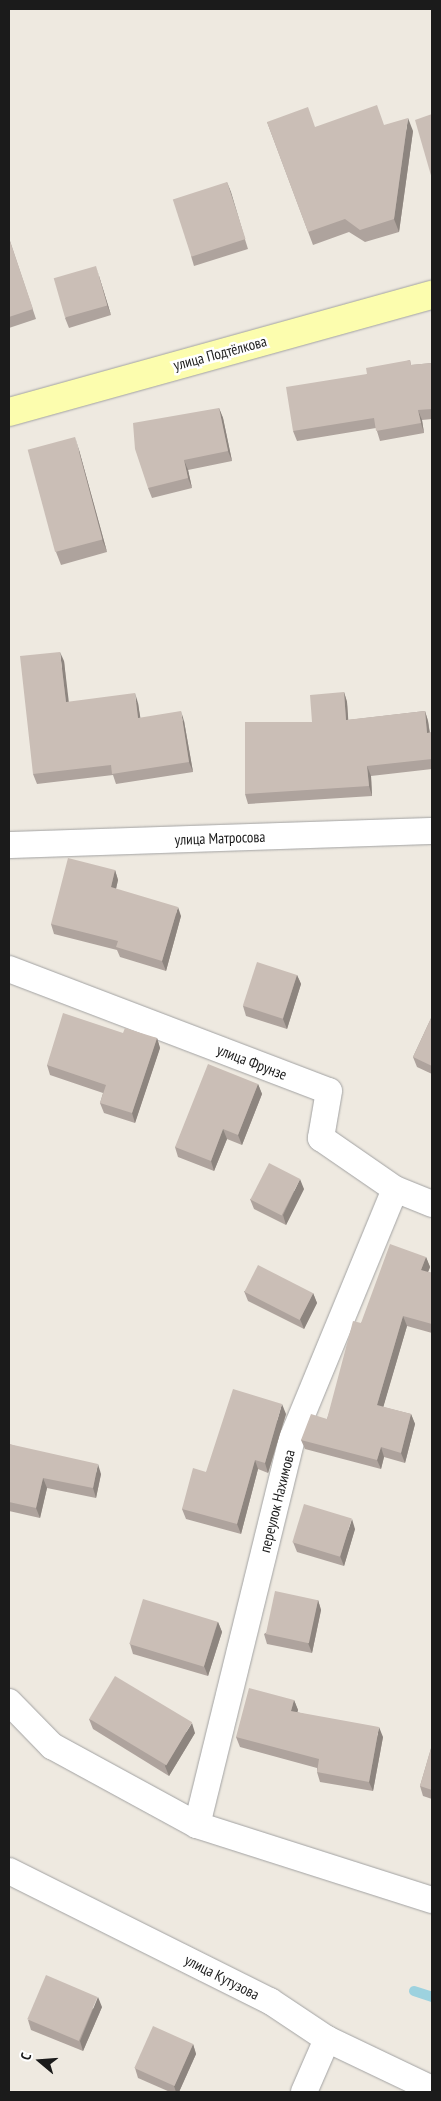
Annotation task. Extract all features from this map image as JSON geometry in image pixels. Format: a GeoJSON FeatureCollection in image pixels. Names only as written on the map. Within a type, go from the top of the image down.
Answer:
{"type":"FeatureCollection","features":[{"type":"Feature","properties":{"kind":"main road","name":"улица Подтёлкова"},"geometry":{"type":"LineString","coordinates":[[9,412],[432,294]]}},
{"type":"Feature","properties":{"kind":"street","name":"улица Матросова"},"geometry":{"type":"LineString","coordinates":[[9,846],[432,831]]}},
{"type":"Feature","properties":{"kind":"street","name":"улица Фрунзе"},"geometry":{"type":"LineString","coordinates":[[9,969],[329,1091],[321,1138],[395,1189],[432,1204]]}},
{"type":"Feature","properties":{"kind":"street","name":"переулок Нахимова"},"geometry":{"type":"LineString","coordinates":[[197,1825],[292,1439],[395,1189]]}},
{"type":"Feature","properties":{"kind":"street"},"geometry":{"type":"LineString","coordinates":[[9,1702],[52,1746],[197,1825],[432,1900]]}},
{"type":"Feature","properties":{"kind":"street","name":"улица Кутузова"},"geometry":{"type":"LineString","coordinates":[[9,1871],[270,2001],[327,2039],[432,2089]]}},
{"type":"Feature","properties":{"kind":"street"},"geometry":{"type":"LineString","coordinates":[[304,2092],[327,2039]]}},
{"type":"Feature","properties":{"kind":"building"},"geometry":{"type":"Polygon","coordinates":[[[377,105],[384,125],[408,118],[394,219],[360,230],[345,219],[308,232],[267,122],[308,107],[315,127],[377,105]]]}},
{"type":"Feature","properties":{"kind":"building"},"geometry":{"type":"Polygon","coordinates":[[[432,114],[432,179],[415,120],[432,114]]]}},
{"type":"Feature","properties":{"kind":"building"},"geometry":{"type":"Polygon","coordinates":[[[227,182],[246,239],[191,257],[173,200],[227,182]]]}},
{"type":"Feature","properties":{"kind":"building"},"geometry":{"type":"Polygon","coordinates":[[[9,238],[33,309],[9,317],[9,238]]]}},
{"type":"Feature","properties":{"kind":"building"},"geometry":{"type":"Polygon","coordinates":[[[96,266],[107,305],[65,318],[54,278],[96,266]]]}},
{"type":"Feature","properties":{"kind":"building"},"geometry":{"type":"Polygon","coordinates":[[[410,360],[411,365],[432,363],[432,409],[418,410],[421,423],[376,431],[374,418],[293,431],[286,387],[367,374],[366,368],[410,360]]]}},
{"type":"Feature","properties":{"kind":"building"},"geometry":{"type":"Polygon","coordinates":[[[219,408],[228,451],[184,460],[188,478],[148,488],[135,449],[133,423],[219,408]]]}},
{"type":"Feature","properties":{"kind":"building"},"geometry":{"type":"Polygon","coordinates":[[[75,437],[102,539],[55,552],[28,450],[75,437]]]}},
{"type":"Feature","properties":{"kind":"building"},"geometry":{"type":"Polygon","coordinates":[[[60,652],[66,702],[135,693],[138,718],[181,711],[189,762],[112,774],[111,765],[33,774],[20,656],[60,652]]]}},
{"type":"Feature","properties":{"kind":"building"},"geometry":{"type":"Polygon","coordinates":[[[344,692],[346,720],[425,711],[427,733],[432,732],[432,759],[367,766],[369,786],[245,794],[245,722],[312,722],[310,695],[344,692]]]}},
{"type":"Feature","properties":{"kind":"building"},"geometry":{"type":"Polygon","coordinates":[[[68,858],[115,870],[111,887],[178,907],[162,961],[116,947],[118,941],[51,924],[68,858]]]}},
{"type":"Feature","properties":{"kind":"building"},"geometry":{"type":"Polygon","coordinates":[[[257,962],[297,975],[283,1019],[243,1006],[257,962]]]}},
{"type":"Feature","properties":{"kind":"building"},"geometry":{"type":"Polygon","coordinates":[[[63,1013],[123,1033],[125,1028],[157,1038],[132,1113],[100,1103],[106,1085],[47,1065],[63,1013]]]}},
{"type":"Feature","properties":{"kind":"building"},"geometry":{"type":"Polygon","coordinates":[[[432,1016],[432,1066],[413,1057],[432,1016]]]}},
{"type":"Feature","properties":{"kind":"building"},"geometry":{"type":"Polygon","coordinates":[[[208,1064],[258,1084],[238,1135],[223,1129],[211,1161],[175,1147],[208,1064]]]}},
{"type":"Feature","properties":{"kind":"building"},"geometry":{"type":"Polygon","coordinates":[[[269,1163],[300,1179],[282,1215],[250,1200],[269,1163]]]}},
{"type":"Feature","properties":{"kind":"building"},"geometry":{"type":"Polygon","coordinates":[[[390,1244],[426,1257],[421,1270],[432,1273],[432,1324],[403,1316],[377,1405],[411,1414],[401,1453],[381,1447],[377,1460],[301,1440],[311,1414],[327,1419],[353,1321],[361,1323],[390,1244]]]}},
{"type":"Feature","properties":{"kind":"building"},"geometry":{"type":"Polygon","coordinates":[[[258,1265],[313,1293],[300,1320],[244,1292],[258,1265]]]}},
{"type":"Feature","properties":{"kind":"building"},"geometry":{"type":"Polygon","coordinates":[[[233,1389],[282,1404],[265,1463],[255,1460],[237,1524],[182,1509],[193,1468],[206,1472],[233,1389]]]}},
{"type":"Feature","properties":{"kind":"building"},"geometry":{"type":"Polygon","coordinates":[[[9,1444],[98,1464],[93,1488],[43,1478],[36,1508],[9,1502],[9,1444]]]}},
{"type":"Feature","properties":{"kind":"building"},"geometry":{"type":"Polygon","coordinates":[[[304,1504],[352,1519],[340,1557],[292,1542],[304,1504]]]}},
{"type":"Feature","properties":{"kind":"building"},"geometry":{"type":"Polygon","coordinates":[[[275,1591],[318,1600],[309,1643],[266,1634],[275,1591]]]}},
{"type":"Feature","properties":{"kind":"building"},"geometry":{"type":"Polygon","coordinates":[[[143,1599],[218,1622],[204,1667],[129,1644],[143,1599]]]}},
{"type":"Feature","properties":{"kind":"building"},"geometry":{"type":"Polygon","coordinates":[[[115,1676],[192,1722],[166,1765],[89,1719],[115,1676]]]}},
{"type":"Feature","properties":{"kind":"building"},"geometry":{"type":"Polygon","coordinates":[[[249,1688],[294,1700],[291,1711],[379,1727],[369,1782],[317,1772],[319,1759],[236,1737],[249,1688]]]}},
{"type":"Feature","properties":{"kind":"building"},"geometry":{"type":"Polygon","coordinates":[[[432,1745],[432,1790],[420,1786],[432,1745]]]}},
{"type":"Feature","properties":{"kind":"building"},"geometry":{"type":"Polygon","coordinates":[[[46,1975],[98,1997],[79,2041],[27,2019],[46,1975]]]}},
{"type":"Feature","properties":{"kind":"building"},"geometry":{"type":"Polygon","coordinates":[[[153,2026],[193,2044],[174,2086],[134,2068],[153,2026]]]}},
{"type":"Feature","properties":{"kind":"waterway"},"geometry":{"type":"LineString","coordinates":[[414,1991],[432,1997]]}}]}
